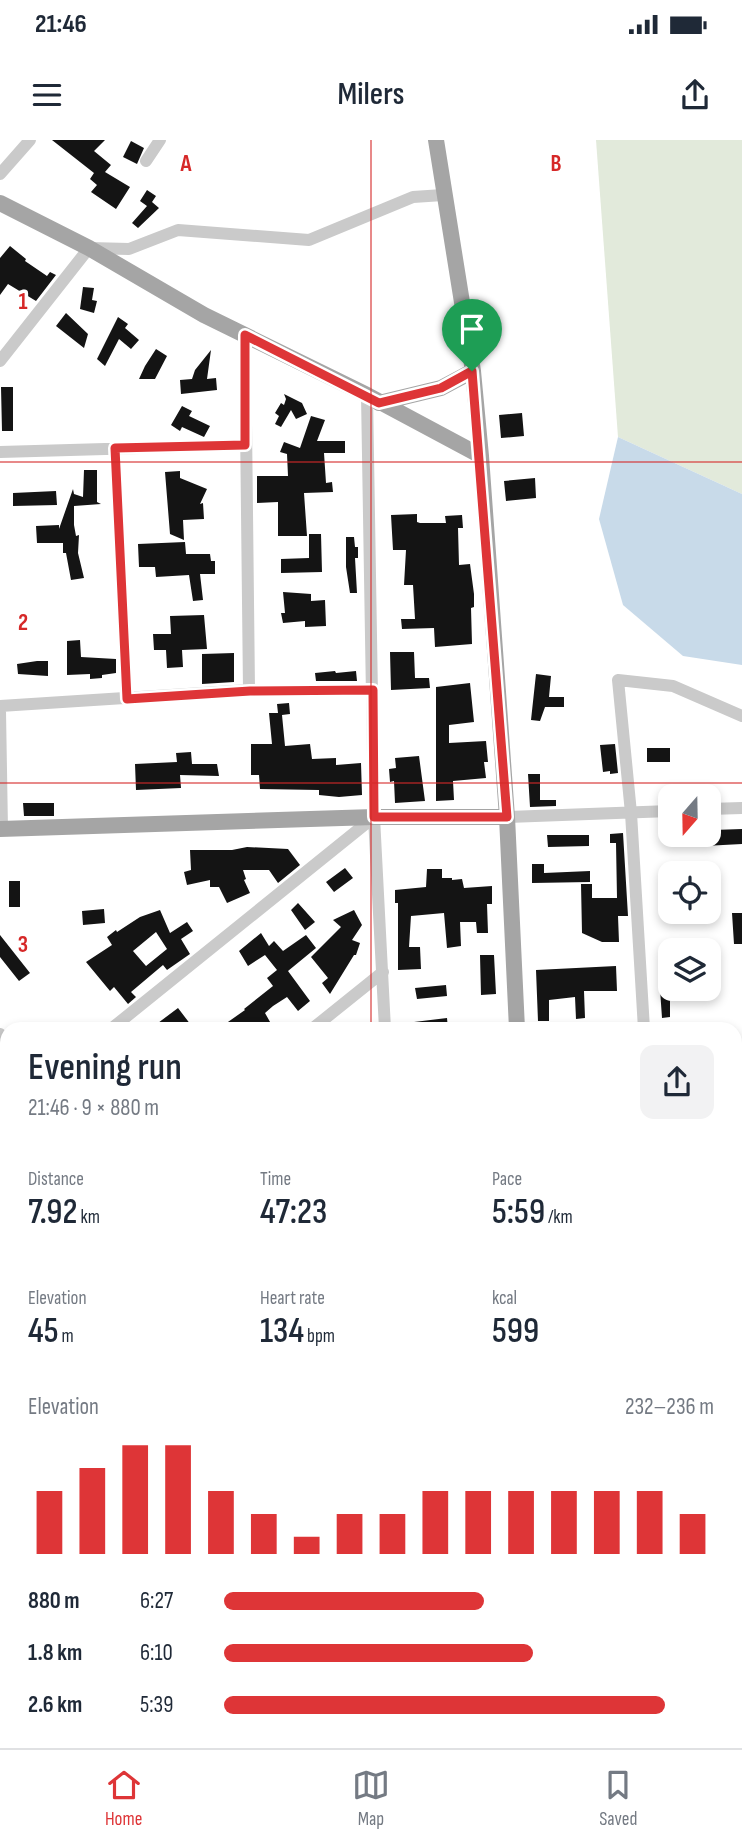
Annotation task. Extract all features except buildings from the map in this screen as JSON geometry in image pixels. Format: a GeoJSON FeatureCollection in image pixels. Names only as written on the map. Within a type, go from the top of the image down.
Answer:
{"type":"FeatureCollection","features":[{"type":"Feature","properties":{"kind":"main road"},"geometry":{"type":"LineString","coordinates":[[436,140],[472,371],[481,456],[507,817],[517,1022]]}},
{"type":"Feature","properties":{"kind":"main road"},"geometry":{"type":"LineString","coordinates":[[0,203],[89,248],[204,315],[481,456]]}},
{"type":"Feature","properties":{"kind":"main road"},"geometry":{"type":"LineString","coordinates":[[373,399],[441,388],[472,371]]}},
{"type":"Feature","properties":{"kind":"main road"},"geometry":{"type":"LineString","coordinates":[[1,829],[374,817],[507,817]]}},
{"type":"Feature","properties":{"kind":"street"},"geometry":{"type":"LineString","coordinates":[[0,174],[30,140]]}},
{"type":"Feature","properties":{"kind":"street"},"geometry":{"type":"LineString","coordinates":[[146,161],[160,140]]}},
{"type":"Feature","properties":{"kind":"street"},"geometry":{"type":"LineString","coordinates":[[0,361],[89,248],[129,248],[178,230],[309,240],[413,197],[443,195]]}},
{"type":"Feature","properties":{"kind":"street"},"geometry":{"type":"LineString","coordinates":[[245,335],[250,691]]}},
{"type":"Feature","properties":{"kind":"street"},"geometry":{"type":"LineString","coordinates":[[373,399],[374,817],[385,1022]]}},
{"type":"Feature","properties":{"kind":"street"},"geometry":{"type":"LineString","coordinates":[[0,452],[245,445]]}},
{"type":"Feature","properties":{"kind":"street"},"geometry":{"type":"LineString","coordinates":[[115,448],[127,699]]}},
{"type":"Feature","properties":{"kind":"street"},"geometry":{"type":"LineString","coordinates":[[645,1022],[631,813],[618,680],[673,686],[742,716]]}},
{"type":"Feature","properties":{"kind":"street"},"geometry":{"type":"LineString","coordinates":[[0,706],[250,691],[373,690]]}},
{"type":"Feature","properties":{"kind":"street"},"geometry":{"type":"LineString","coordinates":[[0,712],[1,829]]}},
{"type":"Feature","properties":{"kind":"street"},"geometry":{"type":"LineString","coordinates":[[721,809],[742,808]]}},
{"type":"Feature","properties":{"kind":"street"},"geometry":{"type":"LineString","coordinates":[[507,817],[658,812]]}},
{"type":"Feature","properties":{"kind":"street"},"geometry":{"type":"LineString","coordinates":[[120,1022],[374,817]]}},
{"type":"Feature","properties":{"kind":"street"},"geometry":{"type":"LineString","coordinates":[[321,1022],[383,972]]}},
{"type":"Feature","properties":{"kind":"green space"},"geometry":{"type":"Polygon","coordinates":[[[596,140],[742,140],[742,494],[618,437],[596,140]]]}},
{"type":"Feature","properties":{"kind":"water"},"geometry":{"type":"Polygon","coordinates":[[[618,437],[742,494],[742,665],[683,656],[623,605],[599,519],[618,437]]]}},
{"type":"Feature","properties":{"kind":"route"},"geometry":{"type":"LineString","coordinates":[[245,335],[379,403],[441,388],[472,371],[481,456],[507,817],[374,817],[373,690],[250,691],[127,699],[115,448],[245,445],[245,335]]}}]}
